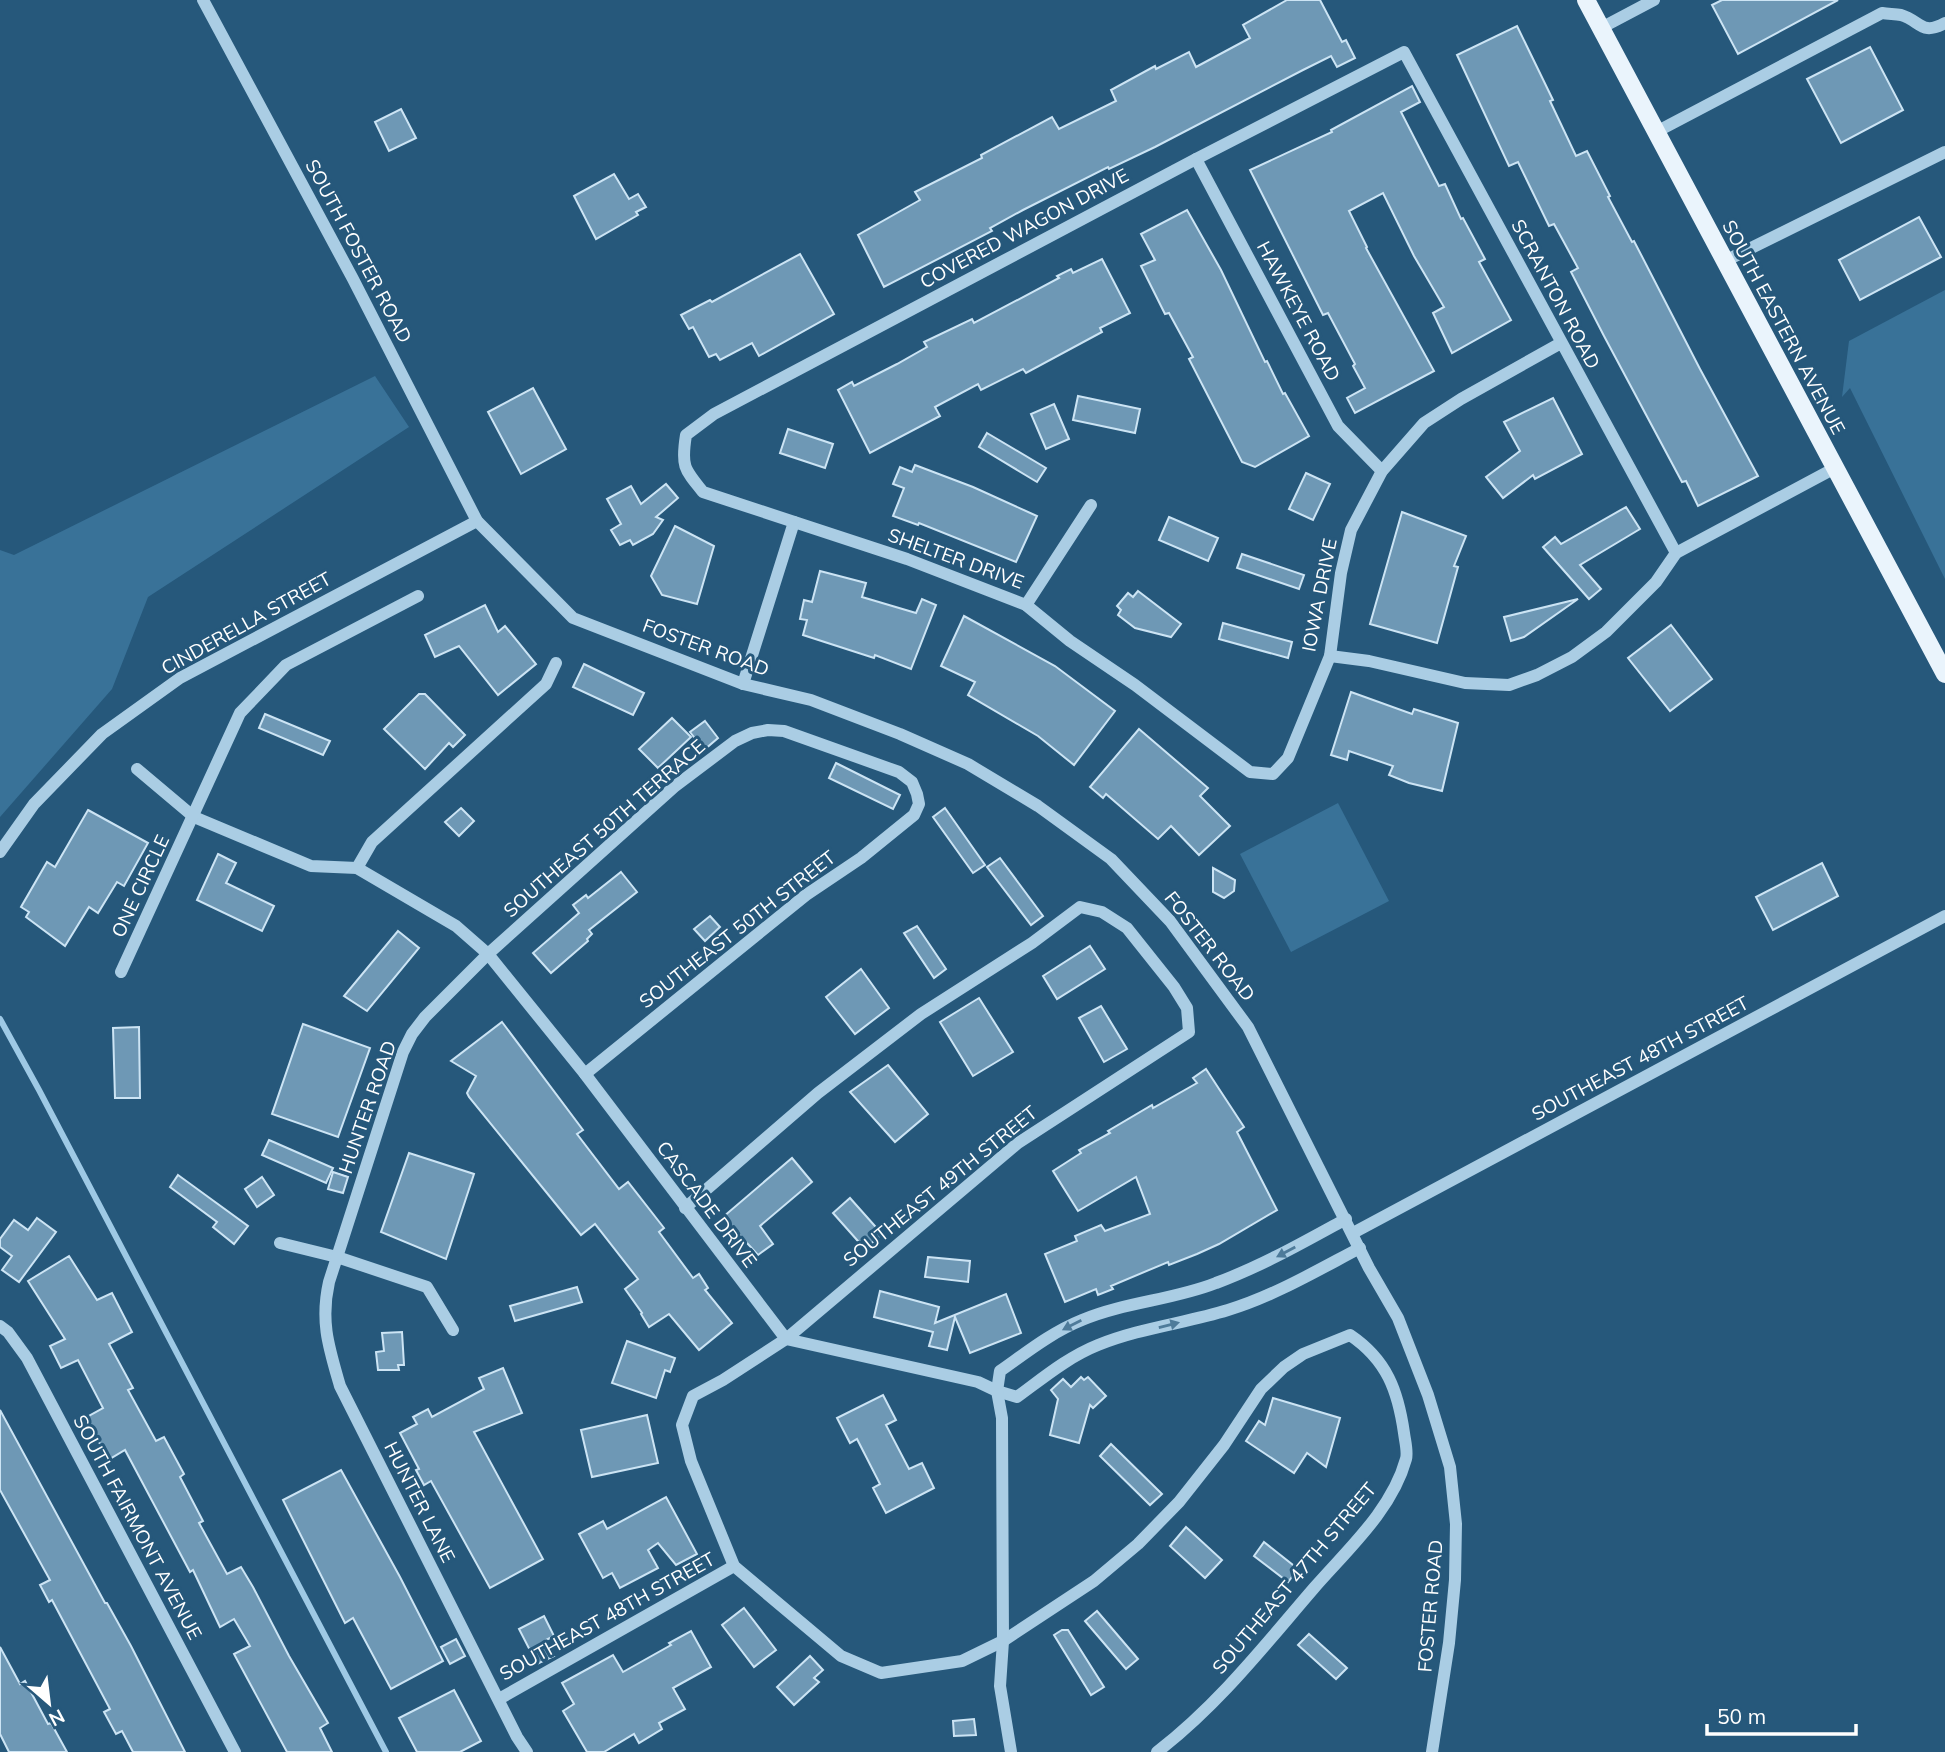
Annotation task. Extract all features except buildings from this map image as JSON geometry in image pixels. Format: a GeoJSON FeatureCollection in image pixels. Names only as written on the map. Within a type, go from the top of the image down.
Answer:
{"type":"FeatureCollection","features":[{"type":"Feature","properties":{"kind":"main road","name":"SOUTH EASTERN AVENUE"},"geometry":{"type":"LineString","coordinates":[[1586,0],[1945,674]]}},
{"type":"Feature","properties":{"kind":"street","name":"SOUTH FOSTER ROAD"},"geometry":{"type":"LineString","coordinates":[[203,0],[353,279],[477,521]]}},
{"type":"Feature","properties":{"kind":"street"},"geometry":{"type":"LineString","coordinates":[[1601,28],[1654,0]]}},
{"type":"Feature","properties":{"kind":"street"},"geometry":{"type":"LineString","coordinates":[[1656,132],[1882,13],[1902,15],[1927,29],[1935,29],[1945,23]]}},
{"type":"Feature","properties":{"kind":"street","name":"COVERED WAGON DRIVE"},"geometry":{"type":"LineString","coordinates":[[682,457],[686,435],[713,414],[1404,52]]}},
{"type":"Feature","properties":{"kind":"street","name":"SCRANTON ROAD"},"geometry":{"type":"LineString","coordinates":[[1404,52],[1676,553]]}},
{"type":"Feature","properties":{"kind":"street"},"geometry":{"type":"LineString","coordinates":[[1725,261],[1945,152]]}},
{"type":"Feature","properties":{"kind":"street","name":"HAWKEYE ROAD"},"geometry":{"type":"LineString","coordinates":[[1196,159],[1338,426],[1382,471]]}},
{"type":"Feature","properties":{"kind":"street","name":"IOWA DRIVE"},"geometry":{"type":"LineString","coordinates":[[1273,774],[1288,758],[1329,656],[1341,573],[1351,530],[1382,471],[1424,423],[1561,343]]}},
{"type":"Feature","properties":{"kind":"street","name":"SHELTER DRIVE"},"geometry":{"type":"LineString","coordinates":[[682,457],[688,473],[704,492],[907,559],[1026,605],[1070,641],[1135,685],[1250,772],[1273,774]]}},
{"type":"Feature","properties":{"kind":"street"},"geometry":{"type":"LineString","coordinates":[[1329,656],[1369,661],[1465,683],[1509,685],[1537,676],[1572,657],[1606,632],[1656,582],[1676,553],[1835,468]]}},
{"type":"Feature","properties":{"kind":"street"},"geometry":{"type":"LineString","coordinates":[[1026,605],[1091,505]]}},
{"type":"Feature","properties":{"kind":"street","name":"FOSTER ROAD"},"geometry":{"type":"LineString","coordinates":[[477,521],[573,618],[743,684],[811,700],[900,734],[968,764],[1038,806],[1111,859],[1170,921],[1248,1027],[1398,1318],[1428,1395],[1450,1468],[1456,1524],[1455,1580],[1449,1643],[1432,1752]]}},
{"type":"Feature","properties":{"kind":"street","name":"CINDERELLA STREET"},"geometry":{"type":"LineString","coordinates":[[0,852],[34,804],[102,734],[180,678],[477,521]]}},
{"type":"Feature","properties":{"kind":"street"},"geometry":{"type":"LineString","coordinates":[[743,684],[794,522]]}},
{"type":"Feature","properties":{"kind":"street","name":"ONE CIRCLE"},"geometry":{"type":"LineString","coordinates":[[121,972],[240,713],[261,688],[286,665],[418,596]]}},
{"type":"Feature","properties":{"kind":"street"},"geometry":{"type":"LineString","coordinates":[[357,868],[372,842],[546,684],[556,663]]}},
{"type":"Feature","properties":{"kind":"street","name":"SOUTHEAST 50TH TERRACE"},"geometry":{"type":"LineString","coordinates":[[488,954],[674,787],[735,741],[752,733],[768,730],[783,732],[899,772],[912,782],[917,794],[919,804],[914,815]]}},
{"type":"Feature","properties":{"kind":"street","name":"CASCADE DRIVE"},"geometry":{"type":"LineString","coordinates":[[137,769],[194,817],[311,866],[357,868],[456,926],[488,954],[585,1074],[786,1339]]}},
{"type":"Feature","properties":{"kind":"street","name":"SOUTHEAST 50TH STREET"},"geometry":{"type":"LineString","coordinates":[[585,1074],[806,895],[861,858],[914,815]]}},
{"type":"Feature","properties":{"kind":"street","name":"SOUTHEAST 49TH STREET"},"geometry":{"type":"LineString","coordinates":[[685,1208],[818,1093],[920,1014],[1032,943],[1080,907],[1102,912],[1127,929],[1174,987],[1187,1009],[1189,1032],[1018,1143],[786,1339]]}},
{"type":"Feature","properties":{"kind":"street","name":"SOUTHEAST 48TH STREET"},"geometry":{"type":"LineString","coordinates":[[1353,1233],[1945,916]]}},
{"type":"Feature","properties":{"kind":"street","name":"HUNTER ROAD"},"geometry":{"type":"LineString","coordinates":[[337,1257],[403,1052],[425,1017],[488,954]]}},
{"type":"Feature","properties":{"kind":"street"},"geometry":{"type":"LineString","coordinates":[[1011,1752],[1000,1686],[1003,1641],[1002,1418],[998,1391],[1000,1371],[1045,1339],[1082,1320],[1214,1284],[1279,1256],[1346,1219]]}},
{"type":"Feature","properties":{"kind":"street"},"geometry":{"type":"LineString","coordinates":[[280,1243],[337,1257],[427,1287],[453,1330]]}},
{"type":"Feature","properties":{"kind":"street"},"geometry":{"type":"LineString","coordinates":[[1003,1641],[962,1661],[881,1673],[841,1656],[734,1566],[691,1461],[682,1425],[692,1396],[723,1380],[786,1339],[978,1382],[1017,1396],[1060,1365],[1098,1346],[1138,1332],[1230,1310],[1295,1282],[1360,1248]]}},
{"type":"Feature","properties":{"kind":"street","name":"HUNTER LANE"},"geometry":{"type":"LineString","coordinates":[[337,1257],[324,1306],[331,1354],[340,1386],[527,1752]]}},
{"type":"Feature","properties":{"kind":"street","name":"SOUTH FAIRMONT AVENUE"},"geometry":{"type":"LineString","coordinates":[[0,1326],[8,1332],[27,1359],[235,1752]]}},
{"type":"Feature","properties":{"kind":"street","name":"SOUTHEAST 47TH STREET"},"geometry":{"type":"LineString","coordinates":[[1003,1641],[1094,1581],[1138,1544],[1179,1502],[1224,1445],[1261,1389],[1284,1367],[1303,1354],[1350,1335],[1369,1348],[1389,1377],[1400,1408],[1407,1457],[1389,1500],[1254,1660],[1208,1708],[1157,1752]]}},
{"type":"Feature","properties":{"kind":"street","name":"SOUTHEAST 48TH STREET"},"geometry":{"type":"LineString","coordinates":[[499,1699],[734,1566]]}},
{"type":"Feature","properties":{"kind":"shaded area"},"geometry":{"type":"Polygon","coordinates":[[[1945,290],[1945,579],[1850,388],[1842,397],[1849,341],[1945,290]]]}},
{"type":"Feature","properties":{"kind":"shaded area"},"geometry":{"type":"Polygon","coordinates":[[[375,376],[409,427],[148,597],[112,689],[0,817],[0,550],[14,555],[375,376]]]}},
{"type":"Feature","properties":{"kind":"shaded area"},"geometry":{"type":"Polygon","coordinates":[[[1338,803],[1389,901],[1291,952],[1240,854],[1338,803]]]}},
{"type":"Feature","properties":{"kind":"waterway"},"geometry":{"type":"LineString","coordinates":[[0,1019],[386,1752]]}}]}
